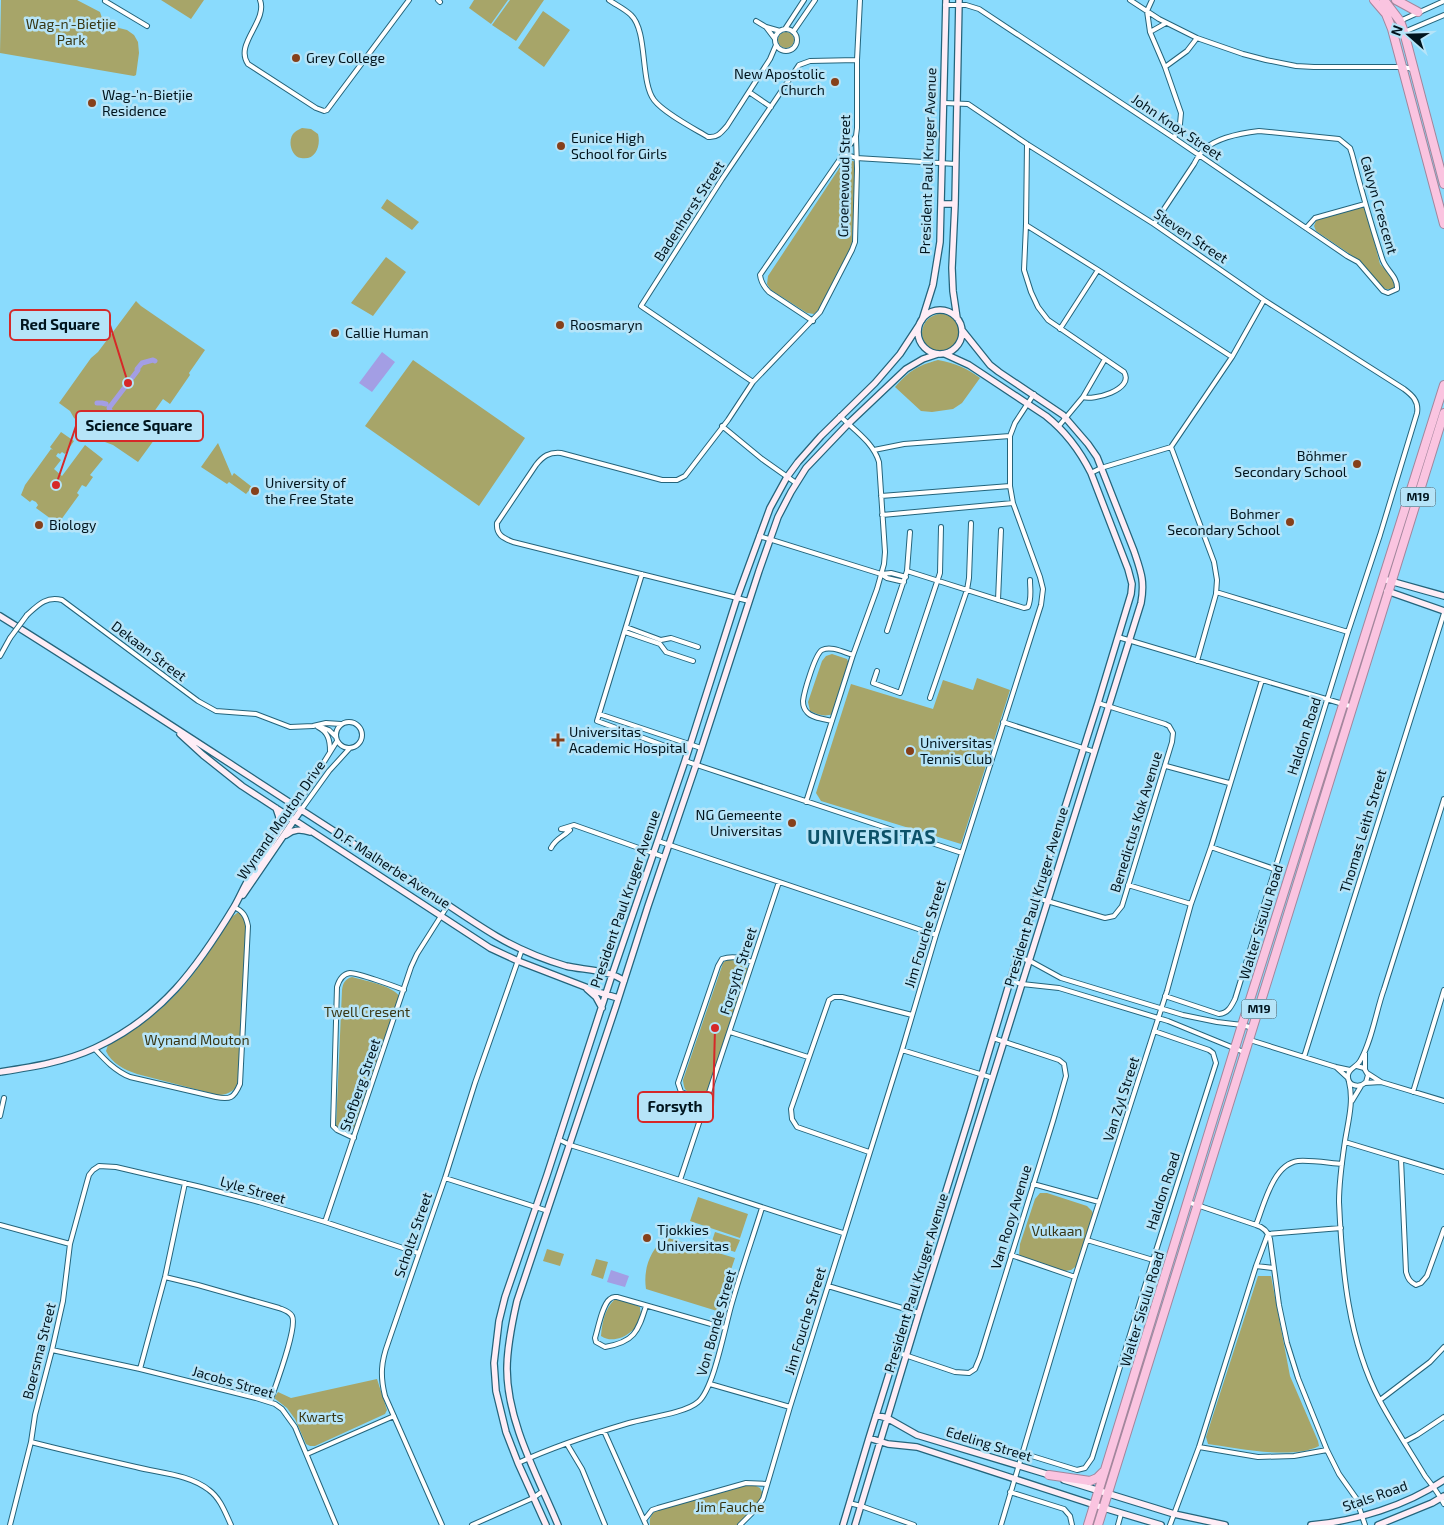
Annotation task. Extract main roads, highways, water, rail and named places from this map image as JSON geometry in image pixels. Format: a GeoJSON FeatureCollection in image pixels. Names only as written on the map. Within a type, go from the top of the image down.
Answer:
{"type":"FeatureCollection","features":[{"type":"Feature","properties":{"kind":"highway"},"geometry":{"type":"LineString","coordinates":[[1374,0],[1401,31],[1444,184]]}},
{"type":"Feature","properties":{"kind":"highway"},"geometry":{"type":"LineString","coordinates":[[1384,0],[1400,21],[1400,54]]}},
{"type":"Feature","properties":{"kind":"highway"},"geometry":{"type":"LineString","coordinates":[[1396,0],[1418,12]]}},
{"type":"Feature","properties":{"kind":"highway"},"geometry":{"type":"LineString","coordinates":[[1386,14],[1400,54],[1417,123],[1443,213],[1444,224]]}},
{"type":"Feature","properties":{"kind":"highway","name":"Walter Sisulu Road"},"geometry":{"type":"LineString","coordinates":[[1098,1525],[1414,510],[1444,385]]}},
{"type":"Feature","properties":{"kind":"highway","name":"Walter Sisulu Road"},"geometry":{"type":"LineString","coordinates":[[1088,1525],[1342,705],[1406,507],[1444,413]]}},
{"type":"Feature","properties":{"kind":"highway"},"geometry":{"type":"LineString","coordinates":[[1406,507],[1414,510]]}},
{"type":"Feature","properties":{"kind":"highway"},"geometry":{"type":"LineString","coordinates":[[1364,638],[1374,641]]}},
{"type":"Feature","properties":{"kind":"highway"},"geometry":{"type":"LineString","coordinates":[[1319,780],[1329,784]]}},
{"type":"Feature","properties":{"kind":"highway"},"geometry":{"type":"LineString","coordinates":[[1300,839],[1311,842]]}},
{"type":"Feature","properties":{"kind":"highway"},"geometry":{"type":"LineString","coordinates":[[1282,897],[1293,900]]}},
{"type":"Feature","properties":{"kind":"highway"},"geometry":{"type":"LineString","coordinates":[[1260,968],[1271,971]]}},
{"type":"Feature","properties":{"kind":"highway"},"geometry":{"type":"LineString","coordinates":[[1223,1088],[1234,1091]]}},
{"type":"Feature","properties":{"kind":"highway"},"geometry":{"type":"LineString","coordinates":[[1203,1154],[1213,1157]]}},
{"type":"Feature","properties":{"kind":"highway"},"geometry":{"type":"LineString","coordinates":[[1164,1279],[1174,1283]]}},
{"type":"Feature","properties":{"kind":"highway"},"geometry":{"type":"LineString","coordinates":[[1141,1354],[1151,1357]]}},
{"type":"Feature","properties":{"kind":"highway"},"geometry":{"type":"LineString","coordinates":[[1125,1406],[1135,1409]]}},
{"type":"Feature","properties":{"kind":"highway"},"geometry":{"type":"LineString","coordinates":[[1049,1475],[1090,1481],[1097,1478],[1104,1470]]}},
{"type":"Feature","properties":{"kind":"waterway"},"geometry":{"type":"LineString","coordinates":[[112,415],[109,408],[137,369],[142,363],[155,361]]}},
{"type":"Feature","properties":{"kind":"waterway"},"geometry":{"type":"LineString","coordinates":[[97,403],[106,404]]}},
{"type":"Feature","properties":{"kind":"place","name":"Grey College"},"geometry":{"type":"Point","coordinates":[296,58]}},
{"type":"Feature","properties":{"kind":"place","name":"New Apostolic Church"},"geometry":{"type":"Point","coordinates":[835,82]}},
{"type":"Feature","properties":{"kind":"place","name":"Wag-'n-Bietjie Residence"},"geometry":{"type":"Point","coordinates":[92,103]}},
{"type":"Feature","properties":{"kind":"place","name":"Eunice High School for Girls"},"geometry":{"type":"Point","coordinates":[561,146]}},
{"type":"Feature","properties":{"kind":"place","name":"Roosmaryn"},"geometry":{"type":"Point","coordinates":[560,325]}},
{"type":"Feature","properties":{"kind":"place","name":"Callie Human"},"geometry":{"type":"Point","coordinates":[335,333]}},
{"type":"Feature","properties":{"kind":"place","name":"Red Square"},"geometry":{"type":"Point","coordinates":[128,383]}},
{"type":"Feature","properties":{"kind":"place","name":"Böhmer Secondary School"},"geometry":{"type":"Point","coordinates":[1357,464]}},
{"type":"Feature","properties":{"kind":"place","name":"Science Square"},"geometry":{"type":"Point","coordinates":[56,485]}},
{"type":"Feature","properties":{"kind":"place","name":"University of the Free State"},"geometry":{"type":"Point","coordinates":[255,491]}},
{"type":"Feature","properties":{"kind":"place","name":"Bohmer Secondary School"},"geometry":{"type":"Point","coordinates":[1290,522]}},
{"type":"Feature","properties":{"kind":"place","name":"Biology"},"geometry":{"type":"Point","coordinates":[39,525]}},
{"type":"Feature","properties":{"kind":"place","name":"Universitas Academic Hospital"},"geometry":{"type":"Point","coordinates":[558,740]}},
{"type":"Feature","properties":{"kind":"place","name":"Universitas Tennis Club"},"geometry":{"type":"Point","coordinates":[910,751]}},
{"type":"Feature","properties":{"kind":"place","name":"NG Gemeente Universitas"},"geometry":{"type":"Point","coordinates":[792,823]}},
{"type":"Feature","properties":{"kind":"place","name":"Forsyth"},"geometry":{"type":"Point","coordinates":[715,1028]}},
{"type":"Feature","properties":{"kind":"place","name":"Tjokkies Universitas"},"geometry":{"type":"Point","coordinates":[647,1238]}},
{"type":"Feature","properties":{"kind":"district","name":"UNIVERSITAS"},"geometry":{"type":"Point","coordinates":[872,837]}},
{"type":"Feature","properties":{"kind":"park label","name":"Wag-n'-Bietjie Park"},"geometry":{"type":"Point","coordinates":[71,32]}},
{"type":"Feature","properties":{"kind":"park label","name":"Twell Cresent"},"geometry":{"type":"Point","coordinates":[367,1012]}},
{"type":"Feature","properties":{"kind":"park label","name":"Wynand Mouton"},"geometry":{"type":"Point","coordinates":[197,1040]}},
{"type":"Feature","properties":{"kind":"park label","name":"Vulkaan"},"geometry":{"type":"Point","coordinates":[1057,1231]}},
{"type":"Feature","properties":{"kind":"park label","name":"Kwarts"},"geometry":{"type":"Point","coordinates":[321,1417]}},
{"type":"Feature","properties":{"kind":"park label","name":"Jim Fauche"},"geometry":{"type":"Point","coordinates":[730,1507]}}]}
